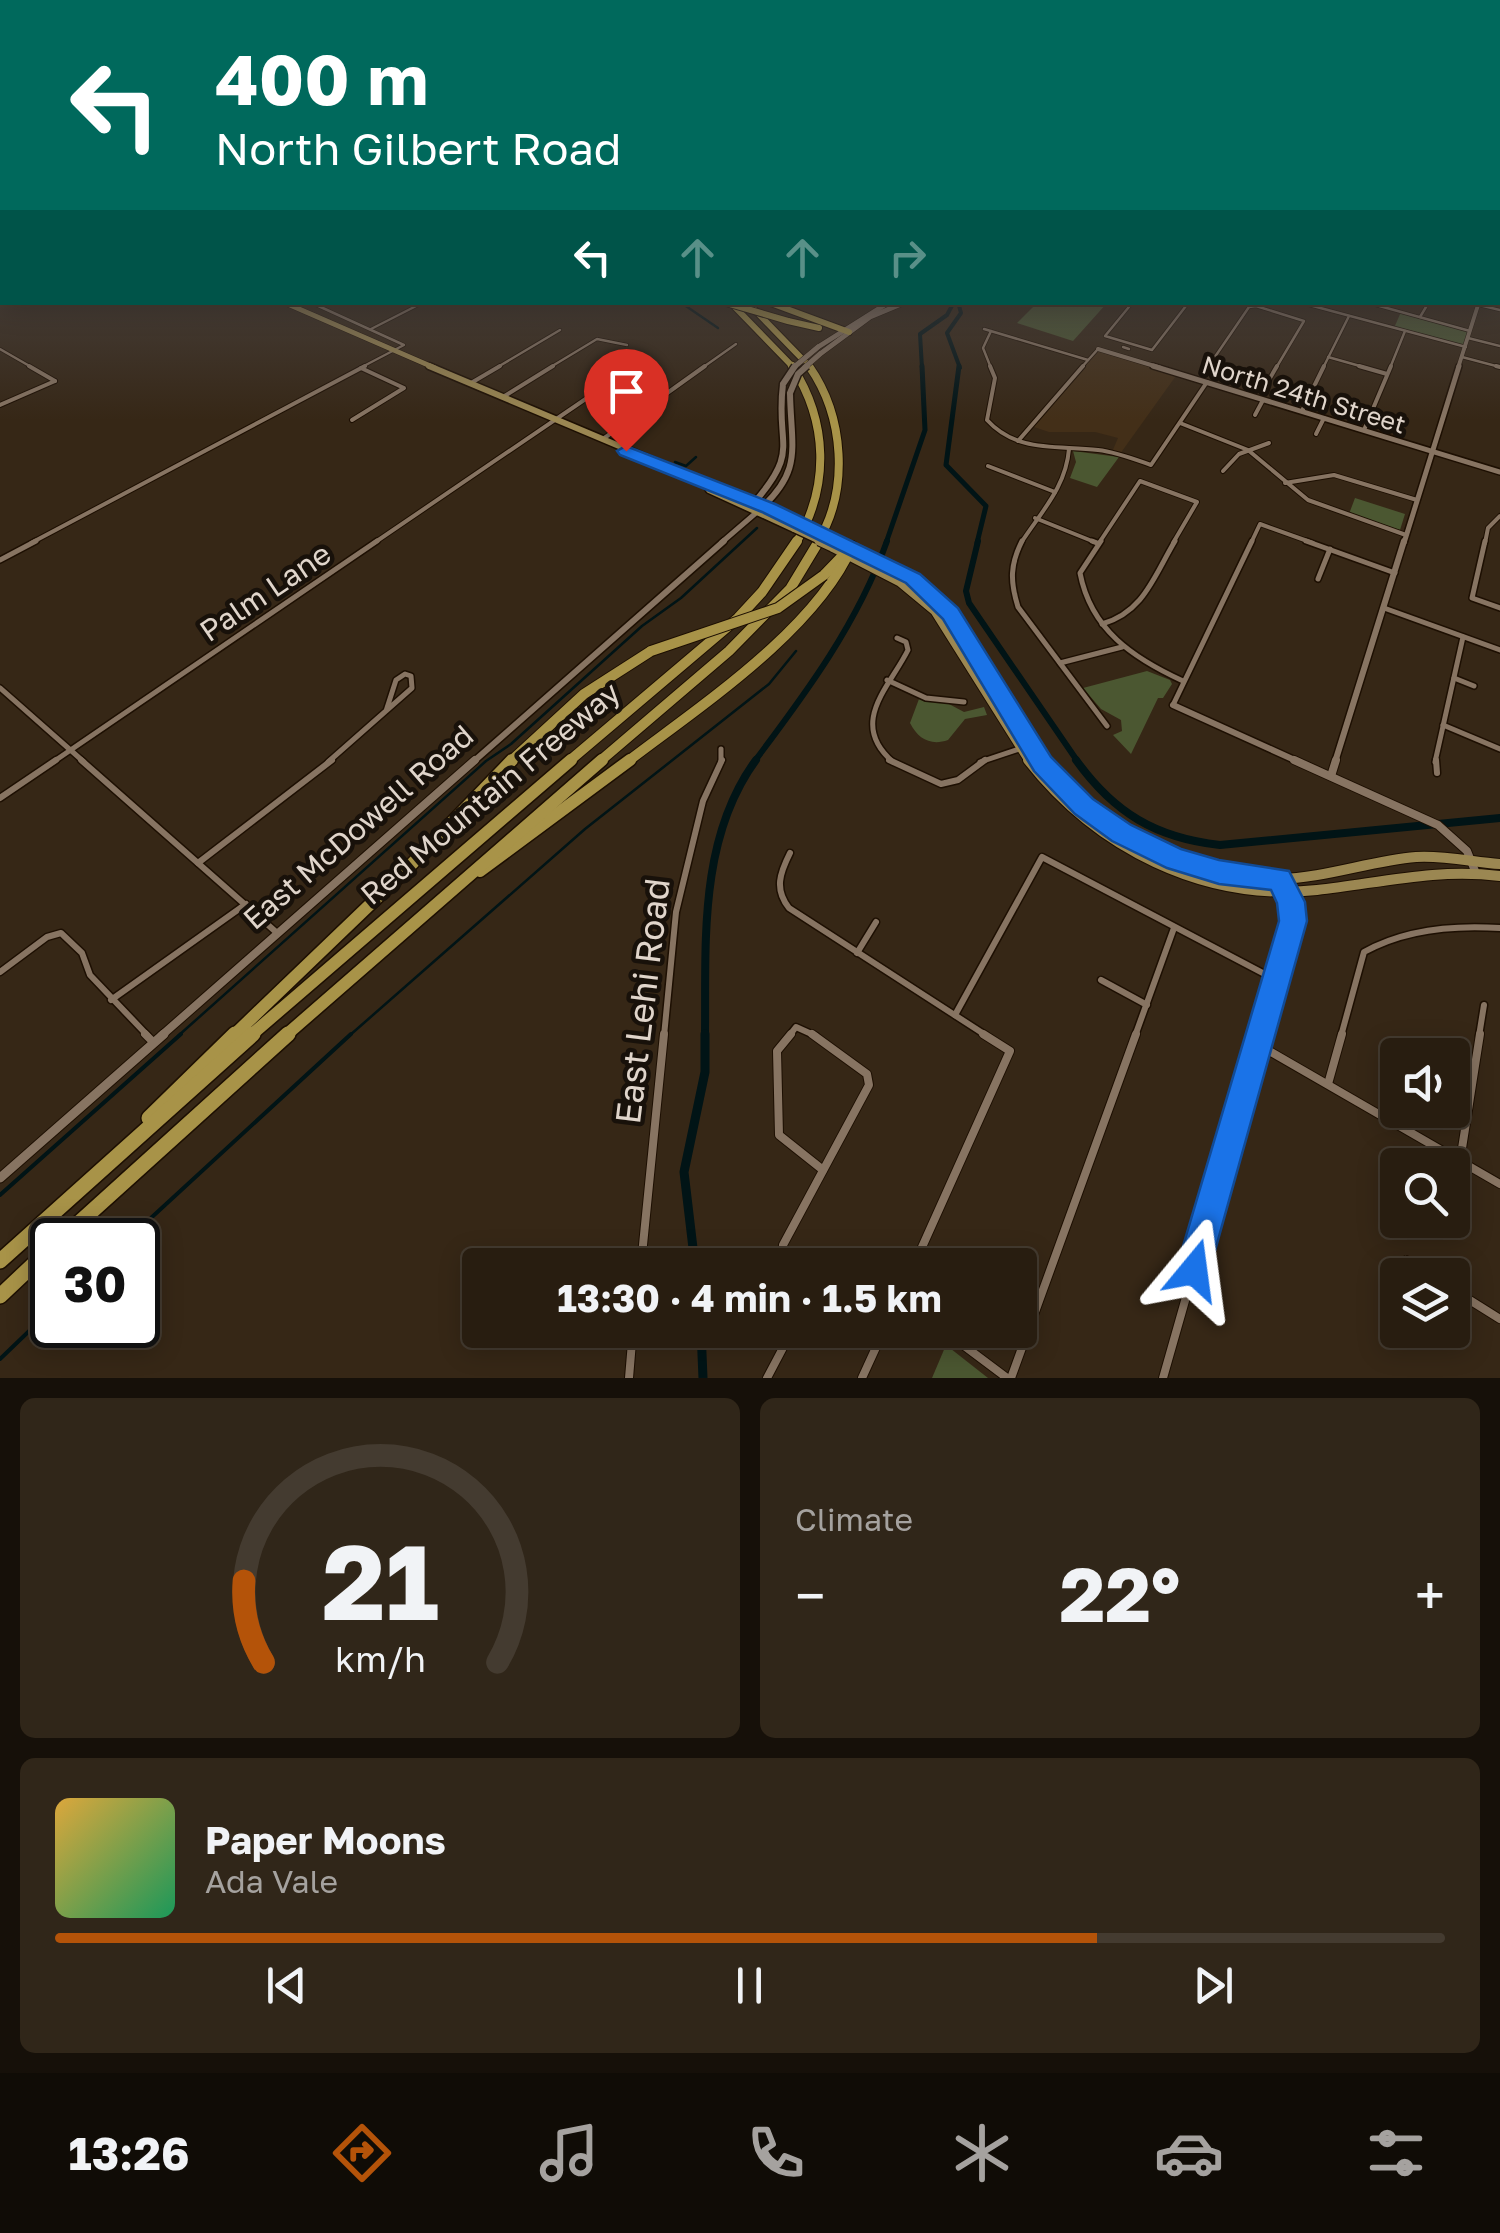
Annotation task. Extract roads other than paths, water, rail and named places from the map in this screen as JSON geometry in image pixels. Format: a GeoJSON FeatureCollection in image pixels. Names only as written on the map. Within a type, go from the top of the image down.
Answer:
{"type":"FeatureCollection","features":[{"type":"Feature","properties":{"kind":"highway","name":"Red Mountain Freeway"},"geometry":{"type":"LineString","coordinates":[[0,1260],[316,977],[713,640],[749,608],[785,564],[812,513],[821,484],[824,448],[819,420],[789,361],[730,305]]}},
{"type":"Feature","properties":{"kind":"highway"},"geometry":{"type":"LineString","coordinates":[[737,305],[843,333]]}},
{"type":"Feature","properties":{"kind":"highway","name":"Red Mountain Freeway"},"geometry":{"type":"LineString","coordinates":[[84,1218],[386,945],[729,651],[779,602],[822,534],[838,489],[839,440],[828,398],[811,368],[749,305]]}},
{"type":"Feature","properties":{"kind":"highway"},"geometry":{"type":"LineString","coordinates":[[775,305],[843,333]]}},
{"type":"Feature","properties":{"kind":"highway"},"geometry":{"type":"LineString","coordinates":[[77,1189],[394,883],[570,704],[651,651],[778,608],[824,576],[849,552]]}},
{"type":"Feature","properties":{"kind":"highway"},"geometry":{"type":"LineString","coordinates":[[386,945],[751,667],[792,628],[849,552]]}},
{"type":"Feature","properties":{"kind":"highway"},"geometry":{"type":"LineString","coordinates":[[0,1296],[30,1268]]}},
{"type":"Feature","properties":{"kind":"main road"},"geometry":{"type":"LineString","coordinates":[[290,305],[706,485],[709,490],[891,571],[946,625],[1024,748],[1068,808],[1130,850],[1212,882],[1286,892],[1414,871],[1500,864]]}},
{"type":"Feature","properties":{"kind":"main road","name":"East McDowell Road"},"geometry":{"type":"LineString","coordinates":[[755,509],[784,464],[783,384],[797,363],[887,305]]}},
{"type":"Feature","properties":{"kind":"main road","name":"East McDowell Road"},"geometry":{"type":"LineString","coordinates":[[843,333],[899,305]]}},
{"type":"Feature","properties":{"kind":"main road","name":"East McDowell Road"},"geometry":{"type":"LineString","coordinates":[[755,509],[788,478],[795,461],[790,393],[798,374],[819,351]]}},
{"type":"Feature","properties":{"kind":"main road"},"geometry":{"type":"LineString","coordinates":[[1024,748],[1084,806],[1150,849],[1219,872],[1279,879],[1394,860],[1473,865],[1500,876]]}},
{"type":"Feature","properties":{"kind":"street"},"geometry":{"type":"LineString","coordinates":[[301,310],[312,305]]}},
{"type":"Feature","properties":{"kind":"street"},"geometry":{"type":"LineString","coordinates":[[0,560],[404,345],[320,305]]}},
{"type":"Feature","properties":{"kind":"street"},"geometry":{"type":"LineString","coordinates":[[371,329],[418,305]]}},
{"type":"Feature","properties":{"kind":"street"},"geometry":{"type":"LineString","coordinates":[[1130,305],[1104,336],[1152,350],[1187,305]]}},
{"type":"Feature","properties":{"kind":"street"},"geometry":{"type":"LineString","coordinates":[[1309,305],[1466,347]]}},
{"type":"Feature","properties":{"kind":"street"},"geometry":{"type":"LineString","coordinates":[[1380,305],[1500,346]]}},
{"type":"Feature","properties":{"kind":"street"},"geometry":{"type":"LineString","coordinates":[[1420,318],[1427,305]]}},
{"type":"Feature","properties":{"kind":"street"},"geometry":{"type":"LineString","coordinates":[[1331,776],[1479,305]]}},
{"type":"Feature","properties":{"kind":"street"},"geometry":{"type":"LineString","coordinates":[[1251,306],[1303,319],[1266,385],[1242,379],[1208,367],[1251,306]]}},
{"type":"Feature","properties":{"kind":"street"},"geometry":{"type":"LineString","coordinates":[[1302,411],[1349,316]]}},
{"type":"Feature","properties":{"kind":"street"},"geometry":{"type":"LineString","coordinates":[[984,329],[1088,360]]}},
{"type":"Feature","properties":{"kind":"street"},"geometry":{"type":"LineString","coordinates":[[469,384],[560,330]]}},
{"type":"Feature","properties":{"kind":"street"},"geometry":{"type":"LineString","coordinates":[[991,331],[983,348],[995,378],[987,420],[1001,434],[1018,441],[1112,452],[1152,465],[1207,382]]}},
{"type":"Feature","properties":{"kind":"street"},"geometry":{"type":"LineString","coordinates":[[1364,430],[1405,331]]}},
{"type":"Feature","properties":{"kind":"street"},"geometry":{"type":"LineString","coordinates":[[501,398],[600,338],[627,345]]}},
{"type":"Feature","properties":{"kind":"street"},"geometry":{"type":"LineString","coordinates":[[600,441],[736,344]]}},
{"type":"Feature","properties":{"kind":"street"},"geometry":{"type":"LineString","coordinates":[[1034,353],[1040,346]]}},
{"type":"Feature","properties":{"kind":"street"},"geometry":{"type":"LineString","coordinates":[[1120,355],[1128,346]]}},
{"type":"Feature","properties":{"kind":"street"},"geometry":{"type":"LineString","coordinates":[[0,349],[56,382],[0,404]]}},
{"type":"Feature","properties":{"kind":"street"},"geometry":{"type":"LineString","coordinates":[[1018,441],[1098,349]]}},
{"type":"Feature","properties":{"kind":"street","name":"North 24th Street"},"geometry":{"type":"LineString","coordinates":[[1098,349],[1500,472]]}},
{"type":"Feature","properties":{"kind":"street"},"geometry":{"type":"LineString","coordinates":[[1328,357],[1388,374]]}},
{"type":"Feature","properties":{"kind":"street"},"geometry":{"type":"LineString","coordinates":[[1462,357],[1500,367]]}},
{"type":"Feature","properties":{"kind":"street"},"geometry":{"type":"LineString","coordinates":[[352,420],[404,388],[361,368]]}},
{"type":"Feature","properties":{"kind":"street"},"geometry":{"type":"LineString","coordinates":[[1235,390],[1242,379]]}},
{"type":"Feature","properties":{"kind":"street","name":"Palm Lane"},"geometry":{"type":"LineString","coordinates":[[0,798],[590,396]]}},
{"type":"Feature","properties":{"kind":"street"},"geometry":{"type":"LineString","coordinates":[[1255,415],[1264,399]]}},
{"type":"Feature","properties":{"kind":"street"},"geometry":{"type":"LineString","coordinates":[[1316,434],[1324,418]]}},
{"type":"Feature","properties":{"kind":"street"},"geometry":{"type":"LineString","coordinates":[[1180,423],[1248,450],[1299,498],[1406,535]]}},
{"type":"Feature","properties":{"kind":"street"},"geometry":{"type":"LineString","coordinates":[[1223,471],[1232,458],[1269,443]]}},
{"type":"Feature","properties":{"kind":"street"},"geometry":{"type":"LineString","coordinates":[[1070,449],[1069,473],[1023,535],[1010,585],[1018,607],[1107,726]]}},
{"type":"Feature","properties":{"kind":"street"},"geometry":{"type":"LineString","coordinates":[[988,466],[1054,492]]}},
{"type":"Feature","properties":{"kind":"street"},"geometry":{"type":"LineString","coordinates":[[1286,483],[1334,475],[1416,500]]}},
{"type":"Feature","properties":{"kind":"street"},"geometry":{"type":"LineString","coordinates":[[1102,624],[1124,618],[1138,605],[1198,502],[1140,481],[1080,573],[1087,604],[1102,624],[1122,647],[1143,663],[1183,681]]}},
{"type":"Feature","properties":{"kind":"street","name":"East McDowell Road"},"geometry":{"type":"LineString","coordinates":[[0,1178],[755,509]]}},
{"type":"Feature","properties":{"kind":"street"},"geometry":{"type":"LineString","coordinates":[[1500,516],[1488,528],[1472,598],[1500,608]]}},
{"type":"Feature","properties":{"kind":"street"},"geometry":{"type":"LineString","coordinates":[[1035,518],[1098,543]]}},
{"type":"Feature","properties":{"kind":"street"},"geometry":{"type":"LineString","coordinates":[[1395,572],[1260,524],[1172,705],[1424,818],[1448,832],[1473,865]]}},
{"type":"Feature","properties":{"kind":"street"},"geometry":{"type":"LineString","coordinates":[[1318,580],[1330,549]]}},
{"type":"Feature","properties":{"kind":"street"},"geometry":{"type":"LineString","coordinates":[[1384,608],[1500,650]]}},
{"type":"Feature","properties":{"kind":"street"},"geometry":{"type":"LineString","coordinates":[[1437,773],[1434,763],[1464,637]]}},
{"type":"Feature","properties":{"kind":"street"},"geometry":{"type":"LineString","coordinates":[[897,638],[906,642],[908,650],[875,709],[871,737],[880,754],[930,781],[950,784],[981,761],[1024,748]]}},
{"type":"Feature","properties":{"kind":"street"},"geometry":{"type":"LineString","coordinates":[[1060,663],[1122,647]]}},
{"type":"Feature","properties":{"kind":"street"},"geometry":{"type":"LineString","coordinates":[[198,863],[339,754],[412,688],[411,676],[405,674],[396,680],[386,711]]}},
{"type":"Feature","properties":{"kind":"street"},"geometry":{"type":"LineString","coordinates":[[1454,678],[1474,686]]}},
{"type":"Feature","properties":{"kind":"street"},"geometry":{"type":"LineString","coordinates":[[888,680],[926,698],[964,702]]}},
{"type":"Feature","properties":{"kind":"street"},"geometry":{"type":"LineString","coordinates":[[0,688],[276,932]]}},
{"type":"Feature","properties":{"kind":"street"},"geometry":{"type":"LineString","coordinates":[[1443,726],[1500,749]]}},
{"type":"Feature","properties":{"kind":"street","name":"East Lehi Road"},"geometry":{"type":"LineString","coordinates":[[643,1248],[676,912],[703,801],[722,761],[721,749]]}},
{"type":"Feature","properties":{"kind":"street"},"geometry":{"type":"LineString","coordinates":[[790,853],[780,874],[779,897],[789,908],[1010,1051],[922,1248]]}},
{"type":"Feature","properties":{"kind":"street"},"geometry":{"type":"LineString","coordinates":[[955,1015],[1042,857],[1276,980]]}},
{"type":"Feature","properties":{"kind":"street"},"geometry":{"type":"LineString","coordinates":[[1164,1378],[1293,921],[1279,879]]}},
{"type":"Feature","properties":{"kind":"street"},"geometry":{"type":"LineString","coordinates":[[111,1000],[246,904]]}},
{"type":"Feature","properties":{"kind":"street"},"geometry":{"type":"LineString","coordinates":[[857,953],[876,922]]}},
{"type":"Feature","properties":{"kind":"street"},"geometry":{"type":"LineString","coordinates":[[1328,1084],[1364,952],[1386,942],[1435,931],[1465,926],[1500,928]]}},
{"type":"Feature","properties":{"kind":"street"},"geometry":{"type":"LineString","coordinates":[[967,1348],[1009,1378],[1174,928]]}},
{"type":"Feature","properties":{"kind":"street"},"geometry":{"type":"LineString","coordinates":[[0,972],[46,937],[61,933],[82,952],[90,976],[153,1042]]}},
{"type":"Feature","properties":{"kind":"street"},"geometry":{"type":"LineString","coordinates":[[1101,980],[1146,1005]]}},
{"type":"Feature","properties":{"kind":"street"},"geometry":{"type":"LineString","coordinates":[[1462,1148],[1484,1005]]}},
{"type":"Feature","properties":{"kind":"street"},"geometry":{"type":"LineString","coordinates":[[783,1248],[869,1085],[867,1074],[803,1027],[796,1027],[777,1051],[779,1135],[823,1170]]}},
{"type":"Feature","properties":{"kind":"street"},"geometry":{"type":"LineString","coordinates":[[1257,1044],[1436,1148]]}},
{"type":"Feature","properties":{"kind":"street"},"geometry":{"type":"LineString","coordinates":[[1470,1168],[1500,1184]]}},
{"type":"Feature","properties":{"kind":"street"},"geometry":{"type":"LineString","coordinates":[[1470,1300],[1500,1319]]}},
{"type":"Feature","properties":{"kind":"street"},"geometry":{"type":"LineString","coordinates":[[629,1378],[632,1348]]}},
{"type":"Feature","properties":{"kind":"street"},"geometry":{"type":"LineString","coordinates":[[767,1378],[783,1348]]}},
{"type":"Feature","properties":{"kind":"street"},"geometry":{"type":"LineString","coordinates":[[862,1378],[876,1348]]}},
{"type":"Feature","properties":{"kind":"waterway"},"geometry":{"type":"LineString","coordinates":[[684,305],[718,328]]}},
{"type":"Feature","properties":{"kind":"waterway"},"geometry":{"type":"LineString","coordinates":[[922,368],[920,334],[947,315],[952,305]]}},
{"type":"Feature","properties":{"kind":"waterway"},"geometry":{"type":"LineString","coordinates":[[959,305],[961,313],[947,333],[960,368]]}},
{"type":"Feature","properties":{"kind":"waterway"},"geometry":{"type":"LineString","coordinates":[[886,543],[925,430],[922,366]]}},
{"type":"Feature","properties":{"kind":"waterway"},"geometry":{"type":"LineString","coordinates":[[959,366],[946,465],[986,506],[977,543]]}},
{"type":"Feature","properties":{"kind":"waterway"},"geometry":{"type":"LineString","coordinates":[[675,462],[686,466],[696,457]]}},
{"type":"Feature","properties":{"kind":"waterway"},"geometry":{"type":"LineString","coordinates":[[178,1036],[486,761],[511,744],[642,626],[681,598],[757,528]]}},
{"type":"Feature","properties":{"kind":"waterway"},"geometry":{"type":"LineString","coordinates":[[754,762],[846,629],[887,541]]}},
{"type":"Feature","properties":{"kind":"waterway"},"geometry":{"type":"LineString","coordinates":[[978,541],[966,591],[969,603],[1078,762]]}},
{"type":"Feature","properties":{"kind":"waterway"},"geometry":{"type":"LineString","coordinates":[[349,1036],[585,829],[769,684],[796,651]]}},
{"type":"Feature","properties":{"kind":"waterway"},"geometry":{"type":"LineString","coordinates":[[705,1036],[706,929],[715,858],[737,791],[756,760]]}},
{"type":"Feature","properties":{"kind":"waterway"},"geometry":{"type":"LineString","coordinates":[[1076,760],[1106,795],[1138,820],[1197,842],[1220,845],[1500,818]]}},
{"type":"Feature","properties":{"kind":"waterway"},"geometry":{"type":"LineString","coordinates":[[0,1195],[181,1034]]}},
{"type":"Feature","properties":{"kind":"waterway"},"geometry":{"type":"LineString","coordinates":[[151,1218],[351,1034]]}},
{"type":"Feature","properties":{"kind":"waterway"},"geometry":{"type":"LineString","coordinates":[[693,1248],[684,1172],[705,1072],[705,1036]]}},
{"type":"Feature","properties":{"kind":"waterway"},"geometry":{"type":"LineString","coordinates":[[0,1359],[30,1330]]}},
{"type":"Feature","properties":{"kind":"waterway"},"geometry":{"type":"LineString","coordinates":[[702,1348],[703,1378]]}}]}
